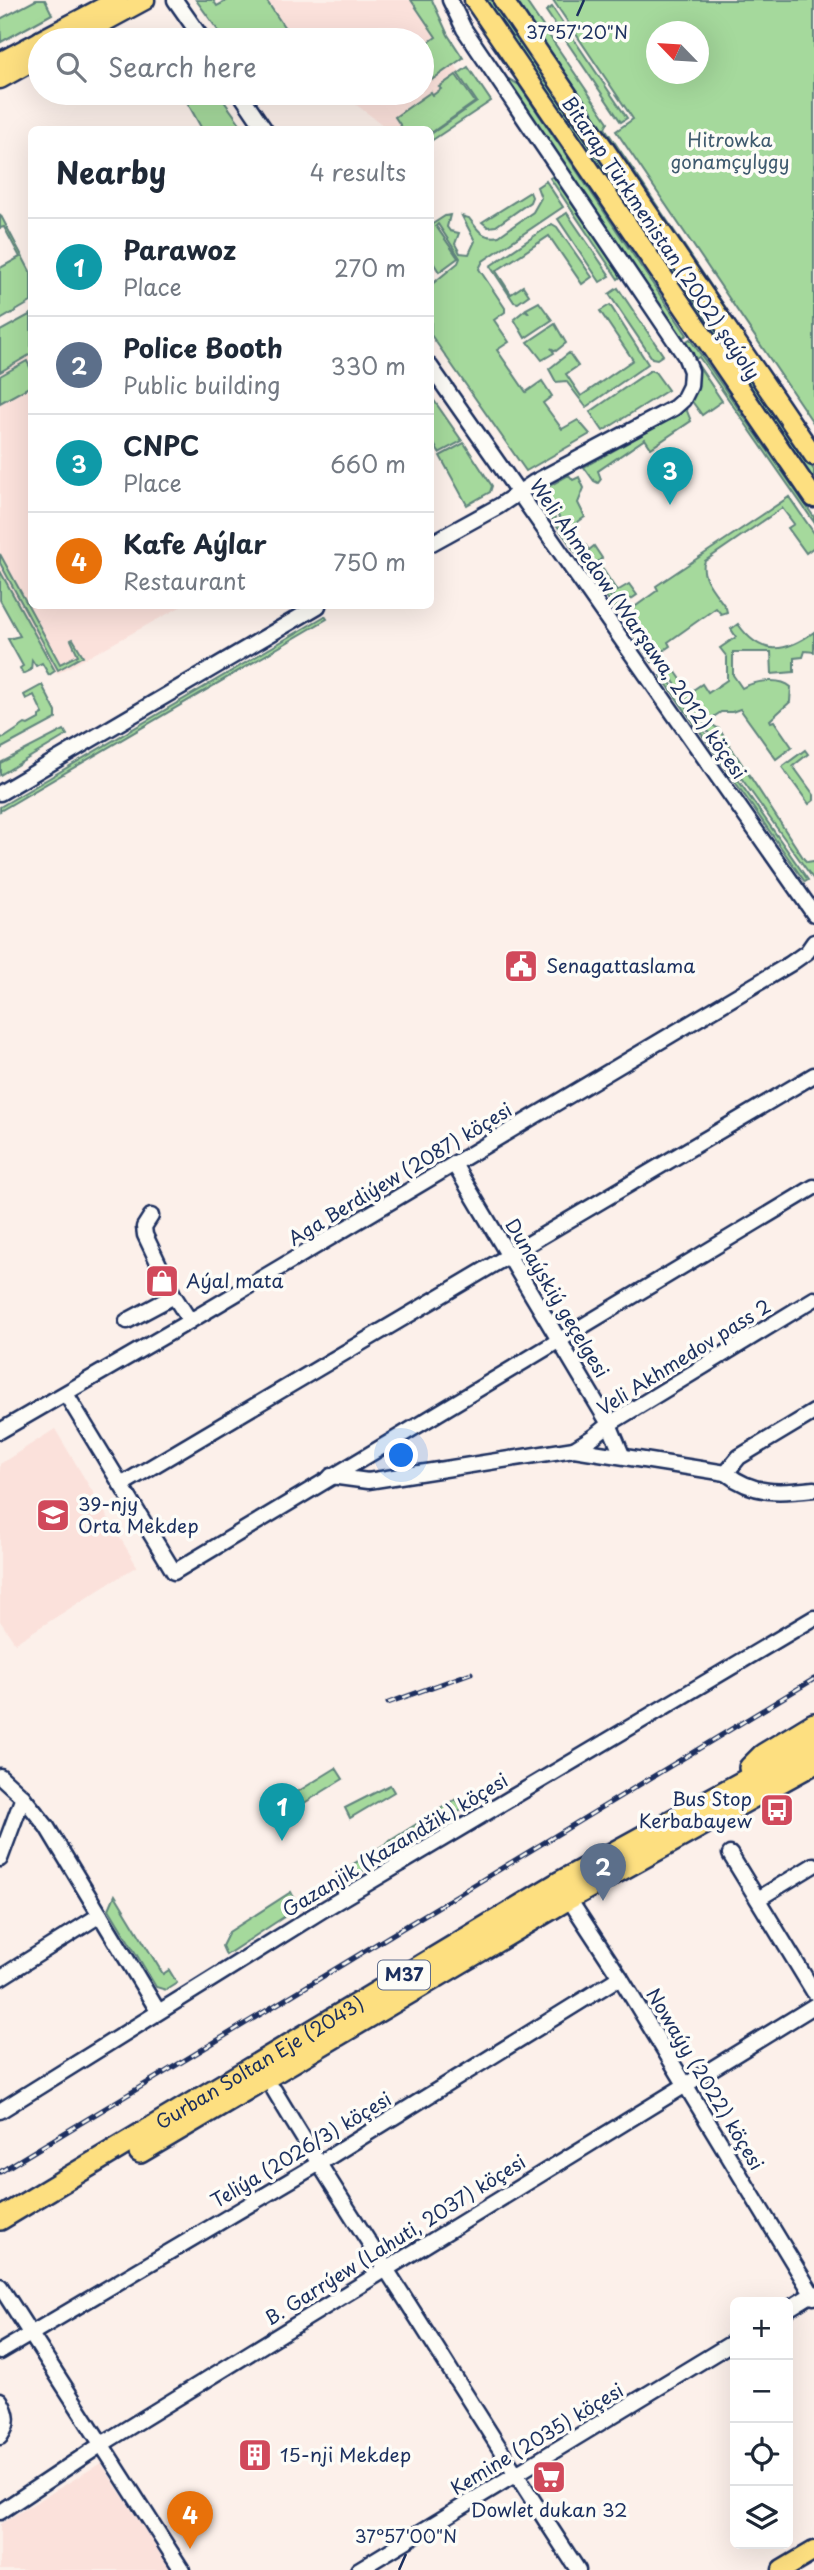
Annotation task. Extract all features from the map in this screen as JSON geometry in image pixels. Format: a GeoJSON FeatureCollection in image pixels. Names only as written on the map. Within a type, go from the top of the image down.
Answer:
{"type":"FeatureCollection","features":[{"type":"Feature","properties":{"kind":"highway"},"geometry":{"type":"LineString","coordinates":[[727,1791],[763,1755],[814,1724]]}},
{"type":"Feature","properties":{"kind":"highway","name":"Gurban Soltan Eje (2043)"},"geometry":{"type":"LineString","coordinates":[[0,2235],[727,1791],[814,1743]]}},
{"type":"Feature","properties":{"kind":"highway","name":"Gurban Soltan Eje (2043)"},"geometry":{"type":"LineString","coordinates":[[0,2219],[564,1891],[814,1763]]}},
{"type":"Feature","properties":{"kind":"main road"},"geometry":{"type":"LineString","coordinates":[[64,28],[117,0]]}},
{"type":"Feature","properties":{"kind":"main road"},"geometry":{"type":"LineString","coordinates":[[93,28],[145,0]]}},
{"type":"Feature","properties":{"kind":"main road","name":"Bitarap Türkmenistan (2002) şaýoly"},"geometry":{"type":"LineString","coordinates":[[474,0],[814,498]]}},
{"type":"Feature","properties":{"kind":"main road","name":"Bitarap Türkmenistan (2002) şaýoly"},"geometry":{"type":"LineString","coordinates":[[503,0],[814,456]]}},
{"type":"Feature","properties":{"kind":"main road"},"geometry":{"type":"LineString","coordinates":[[0,62],[28,47]]}},
{"type":"Feature","properties":{"kind":"main road"},"geometry":{"type":"LineString","coordinates":[[0,79],[28,64]]}},
{"type":"Feature","properties":{"kind":"main road"},"geometry":{"type":"LineString","coordinates":[[782,2570],[814,2551]]}},
{"type":"Feature","properties":{"kind":"main road"},"geometry":{"type":"LineString","coordinates":[[804,2570],[814,2564]]}},
{"type":"Feature","properties":{"kind":"street"},"geometry":{"type":"LineString","coordinates":[[175,0],[195,28]]}},
{"type":"Feature","properties":{"kind":"street"},"geometry":{"type":"LineString","coordinates":[[434,542],[553,472],[674,408],[683,400],[690,386],[689,365],[464,30],[450,0]]}},
{"type":"Feature","properties":{"kind":"street"},"geometry":{"type":"LineString","coordinates":[[248,105],[262,126]]}},
{"type":"Feature","properties":{"kind":"street","name":"Weli Ahmedow (Warşawa, 2012) köçesi"},"geometry":{"type":"LineString","coordinates":[[434,372],[814,914]]}},
{"type":"Feature","properties":{"kind":"street"},"geometry":{"type":"LineString","coordinates":[[0,793],[312,609]]}},
{"type":"Feature","properties":{"kind":"street","name":"Aga Berdiýew (2087) köçesi"},"geometry":{"type":"LineString","coordinates":[[0,1431],[790,964],[807,952],[814,942]]}},
{"type":"Feature","properties":{"kind":"street"},"geometry":{"type":"LineString","coordinates":[[121,1485],[814,1075]]}},
{"type":"Feature","properties":{"kind":"street","name":"Dunaýskiý geçelgesi"},"geometry":{"type":"LineString","coordinates":[[454,1164],[609,1423],[622,1455]]}},
{"type":"Feature","properties":{"kind":"street"},"geometry":{"type":"LineString","coordinates":[[66,1394],[174,1572],[814,1187]]}},
{"type":"Feature","properties":{"kind":"street"},"geometry":{"type":"LineString","coordinates":[[151,1216],[144,1227],[145,1235],[174,1296],[190,1321]]}},
{"type":"Feature","properties":{"kind":"street"},"geometry":{"type":"LineString","coordinates":[[127,1321],[174,1296]]}},
{"type":"Feature","properties":{"kind":"street","name":"Veli Akhmedov pass 2"},"geometry":{"type":"LineString","coordinates":[[574,1448],[609,1423],[814,1299]]}},
{"type":"Feature","properties":{"kind":"street"},"geometry":{"type":"LineString","coordinates":[[726,1473],[739,1457],[814,1412]]}},
{"type":"Feature","properties":{"kind":"street"},"geometry":{"type":"LineString","coordinates":[[331,1476],[368,1481],[574,1448],[726,1473],[738,1483],[756,1490],[771,1492],[814,1489]]}},
{"type":"Feature","properties":{"kind":"street","name":"Gazanjik (Kazandžik) köçesi"},"geometry":{"type":"LineString","coordinates":[[0,2111],[321,1911],[814,1618]]}},
{"type":"Feature","properties":{"kind":"street"},"geometry":{"type":"LineString","coordinates":[[0,1776],[23,1797],[47,1827],[158,2011]]}},
{"type":"Feature","properties":{"kind":"street"},"geometry":{"type":"LineString","coordinates":[[0,1859],[23,1797]]}},
{"type":"Feature","properties":{"kind":"street"},"geometry":{"type":"LineString","coordinates":[[730,1854],[814,1992]]}},
{"type":"Feature","properties":{"kind":"street"},"geometry":{"type":"LineString","coordinates":[[758,1899],[814,1864]]}},
{"type":"Feature","properties":{"kind":"street","name":"Nowaýy (2022) köçesi"},"geometry":{"type":"LineString","coordinates":[[564,1891],[620,1977],[813,2294]]}},
{"type":"Feature","properties":{"kind":"street"},"geometry":{"type":"LineString","coordinates":[[0,1978],[100,1915]]}},
{"type":"Feature","properties":{"kind":"street","name":"Teliýa (2026/3) köçesi"},"geometry":{"type":"LineString","coordinates":[[0,2352],[317,2164],[620,1977]]}},
{"type":"Feature","properties":{"kind":"street","name":"B. Garrýew (Lahuti, 2037) köçesi"},"geometry":{"type":"LineString","coordinates":[[0,2512],[102,2444],[814,2006]]}},
{"type":"Feature","properties":{"kind":"street"},"geometry":{"type":"LineString","coordinates":[[274,2090],[317,2164],[578,2570]]}},
{"type":"Feature","properties":{"kind":"street"},"geometry":{"type":"LineString","coordinates":[[0,2286],[182,2570]]}},
{"type":"Feature","properties":{"kind":"street"},"geometry":{"type":"LineString","coordinates":[[793,2306],[813,2294]]}},
{"type":"Feature","properties":{"kind":"street","name":"Kemine (2035) köçesi"},"geometry":{"type":"LineString","coordinates":[[358,2570],[730,2344]]}},
{"type":"Feature","properties":{"kind":"street"},"geometry":{"type":"LineString","coordinates":[[0,2400],[8,2420],[0,2437]]}},
{"type":"Feature","properties":{"kind":"shaded area"},"geometry":{"type":"Polygon","coordinates":[[[228,0],[411,0],[430,28],[251,28],[213,9],[228,0]]]}},
{"type":"Feature","properties":{"kind":"shaded area"},"geometry":{"type":"Polygon","coordinates":[[[434,34],[481,103],[434,135],[434,126],[384,126],[357,105],[434,105],[434,34]]]}},
{"type":"Feature","properties":{"kind":"shaded area"},"geometry":{"type":"Polygon","coordinates":[[[28,357],[28,609],[176,609],[57,674],[0,570],[0,372],[28,357]]]}},
{"type":"Feature","properties":{"kind":"shaded area","name":"39-njy Orta Mekdep"},"geometry":{"type":"Polygon","coordinates":[[[55,1429],[137,1566],[15,1643],[0,1621],[0,1464],[55,1429]]]}},
{"type":"Feature","properties":{"kind":"shaded area"},"geometry":{"type":"Polygon","coordinates":[[[101,2463],[171,2570],[0,2570],[0,2524],[101,2463]]]}},
{"type":"Feature","properties":{"kind":"green space"},"geometry":{"type":"Polygon","coordinates":[[[36,0],[45,0],[52,14],[1,42],[0,19],[36,0]]]}},
{"type":"Feature","properties":{"kind":"green space"},"geometry":{"type":"Polygon","coordinates":[[[196,0],[213,0],[217,6],[228,0],[266,0],[285,28],[216,28],[196,0]]]}},
{"type":"Feature","properties":{"kind":"green space"},"geometry":{"type":"Polygon","coordinates":[[[411,0],[432,0],[448,35],[463,58],[434,78],[436,37],[434,28],[430,28],[411,0]]]}},
{"type":"Feature","properties":{"kind":"green space"},"geometry":{"type":"Polygon","coordinates":[[[484,0],[492,0],[709,320],[704,323],[484,0]]]}},
{"type":"Feature","properties":{"kind":"green space"},"geometry":{"type":"Polygon","coordinates":[[[516,0],[525,0],[608,122],[605,128],[725,309],[516,0]]]}},
{"type":"Feature","properties":{"kind":"green space","name":"Hitrowka gonamçylygy"},"geometry":{"type":"Polygon","coordinates":[[[553,0],[814,0],[814,424],[616,131],[633,119],[553,0]]]}},
{"type":"Feature","properties":{"kind":"green space"},"geometry":{"type":"Polygon","coordinates":[[[552,7],[627,118],[621,122],[546,11],[552,7]]]}},
{"type":"Feature","properties":{"kind":"green space"},"geometry":{"type":"Polygon","coordinates":[[[468,67],[491,101],[434,139],[434,132],[477,102],[458,74],[468,67]]]}},
{"type":"Feature","properties":{"kind":"green space"},"geometry":{"type":"Polygon","coordinates":[[[456,75],[475,102],[434,131],[434,126],[401,126],[395,117],[412,105],[434,105],[434,94],[441,89],[439,87],[456,75]]]}},
{"type":"Feature","properties":{"kind":"green space"},"geometry":{"type":"Polygon","coordinates":[[[509,79],[519,85],[687,335],[680,339],[506,81],[509,79]]]}},
{"type":"Feature","properties":{"kind":"green space"},"geometry":{"type":"Polygon","coordinates":[[[189,105],[227,105],[242,126],[200,126],[189,105]]]}},
{"type":"Feature","properties":{"kind":"green space"},"geometry":{"type":"Polygon","coordinates":[[[555,175],[623,275],[618,279],[550,178],[555,175]]]}},
{"type":"Feature","properties":{"kind":"green space"},"geometry":{"type":"Polygon","coordinates":[[[546,181],[563,207],[483,261],[479,269],[505,308],[505,312],[494,320],[509,342],[497,350],[526,392],[542,381],[552,396],[543,403],[562,429],[578,420],[590,434],[526,471],[434,339],[434,283],[458,263],[460,258],[438,224],[436,226],[458,258],[439,272],[434,264],[434,223],[450,215],[447,227],[450,231],[459,233],[455,244],[460,253],[469,254],[475,241],[462,216],[469,218],[485,235],[499,236],[533,212],[541,198],[537,187],[546,181]]]}},
{"type":"Feature","properties":{"kind":"green space"},"geometry":{"type":"Polygon","coordinates":[[[530,192],[530,202],[496,226],[488,227],[482,222],[530,192]]]}},
{"type":"Feature","properties":{"kind":"green space"},"geometry":{"type":"Polygon","coordinates":[[[567,213],[610,276],[600,282],[558,219],[567,213]]]}},
{"type":"Feature","properties":{"kind":"green space"},"geometry":{"type":"Polygon","coordinates":[[[0,214],[28,267],[28,304],[0,320],[0,268],[20,257],[4,227],[0,228],[0,214]]]}},
{"type":"Feature","properties":{"kind":"green space"},"geometry":{"type":"Polygon","coordinates":[[[552,224],[557,227],[592,277],[582,284],[549,236],[496,271],[511,294],[523,286],[529,295],[518,303],[514,302],[490,266],[552,224]]]}},
{"type":"Feature","properties":{"kind":"green space"},"geometry":{"type":"Polygon","coordinates":[[[618,288],[663,355],[657,359],[652,358],[609,294],[618,288]]]}},
{"type":"Feature","properties":{"kind":"green space"},"geometry":{"type":"Polygon","coordinates":[[[539,302],[552,320],[525,338],[514,319],[525,310],[529,313],[526,309],[539,302]]]}},
{"type":"Feature","properties":{"kind":"green space"},"geometry":{"type":"Polygon","coordinates":[[[610,305],[648,364],[586,407],[566,381],[556,382],[549,369],[569,353],[578,366],[566,374],[581,396],[633,360],[600,311],[610,305]]]}},
{"type":"Feature","properties":{"kind":"green space"},"geometry":{"type":"Polygon","coordinates":[[[28,316],[28,356],[0,372],[0,331],[28,316]]]}},
{"type":"Feature","properties":{"kind":"green space"},"geometry":{"type":"Polygon","coordinates":[[[555,324],[566,343],[556,351],[551,348],[554,353],[542,360],[528,342],[555,324]]]}},
{"type":"Feature","properties":{"kind":"green space"},"geometry":{"type":"Polygon","coordinates":[[[712,324],[814,470],[814,481],[707,327],[712,324]]]}},
{"type":"Feature","properties":{"kind":"green space"},"geometry":{"type":"Polygon","coordinates":[[[690,339],[814,517],[814,522],[699,357],[694,360],[683,343],[690,339]]]}},
{"type":"Feature","properties":{"kind":"green space"},"geometry":{"type":"Polygon","coordinates":[[[27,361],[28,388],[0,403],[0,376],[27,361]]]}},
{"type":"Feature","properties":{"kind":"green space"},"geometry":{"type":"Polygon","coordinates":[[[696,362],[722,401],[702,415],[691,400],[695,391],[696,362]]]}},
{"type":"Feature","properties":{"kind":"green space"},"geometry":{"type":"Polygon","coordinates":[[[651,370],[668,390],[603,431],[590,412],[651,370]]]}},
{"type":"Feature","properties":{"kind":"green space"},"geometry":{"type":"Polygon","coordinates":[[[434,400],[462,441],[439,453],[434,444],[434,400]]]}},
{"type":"Feature","properties":{"kind":"green space"},"geometry":{"type":"Polygon","coordinates":[[[685,406],[691,421],[651,448],[645,439],[598,471],[601,479],[598,483],[584,467],[665,422],[685,406]]]}},
{"type":"Feature","properties":{"kind":"green space"},"geometry":{"type":"Polygon","coordinates":[[[464,443],[492,486],[490,492],[467,505],[440,456],[464,443]]]}},
{"type":"Feature","properties":{"kind":"green space"},"geometry":{"type":"Polygon","coordinates":[[[569,475],[573,480],[579,477],[584,488],[578,503],[585,517],[572,526],[589,550],[594,546],[602,558],[598,562],[617,591],[629,584],[637,595],[624,604],[629,611],[658,590],[656,586],[789,497],[814,533],[814,547],[806,553],[788,528],[794,524],[782,508],[705,561],[706,579],[727,612],[721,614],[716,608],[668,642],[670,646],[660,653],[662,656],[657,659],[541,491],[569,475]]]}},
{"type":"Feature","properties":{"kind":"green space"},"geometry":{"type":"Polygon","coordinates":[[[537,492],[655,660],[652,662],[537,497],[537,492]]]}},
{"type":"Feature","properties":{"kind":"green space"},"geometry":{"type":"Polygon","coordinates":[[[0,554],[60,664],[78,655],[71,640],[73,639],[83,656],[58,670],[0,563],[0,554]]]}},
{"type":"Feature","properties":{"kind":"green space"},"geometry":{"type":"Polygon","coordinates":[[[0,571],[55,671],[49,675],[42,663],[36,666],[32,660],[31,670],[23,674],[20,668],[23,666],[8,639],[20,636],[0,600],[0,571]]]}},
{"type":"Feature","properties":{"kind":"green space"},"geometry":{"type":"Polygon","coordinates":[[[325,616],[327,619],[0,811],[0,807],[325,616]]]}},
{"type":"Feature","properties":{"kind":"green space"},"geometry":{"type":"Polygon","coordinates":[[[738,624],[756,642],[774,648],[793,644],[814,632],[814,652],[805,651],[803,657],[794,658],[794,672],[772,674],[771,652],[733,652],[733,675],[742,688],[767,681],[780,682],[791,687],[790,702],[770,720],[774,721],[792,747],[776,759],[740,709],[721,712],[712,718],[698,717],[667,672],[673,668],[690,692],[702,684],[708,693],[727,680],[727,657],[720,648],[736,637],[731,629],[738,624]]]}},
{"type":"Feature","properties":{"kind":"green space"},"geometry":{"type":"Polygon","coordinates":[[[664,674],[808,880],[805,882],[661,676],[664,674]]]}},
{"type":"Feature","properties":{"kind":"green space"},"geometry":{"type":"Polygon","coordinates":[[[42,685],[56,712],[56,719],[0,749],[0,737],[4,738],[25,724],[39,719],[43,714],[34,695],[26,699],[24,695],[42,685]]]}},
{"type":"Feature","properties":{"kind":"green space"},"geometry":{"type":"Polygon","coordinates":[[[702,723],[709,723],[719,729],[804,859],[807,862],[814,861],[814,880],[702,723]]]}},
{"type":"Feature","properties":{"kind":"green space"},"geometry":{"type":"Polygon","coordinates":[[[64,730],[67,735],[0,775],[0,763],[64,730]]]}},
{"type":"Feature","properties":{"kind":"green space"},"geometry":{"type":"Polygon","coordinates":[[[805,750],[808,754],[793,766],[814,795],[814,800],[809,804],[782,767],[805,750]]]}},
{"type":"Feature","properties":{"kind":"green space"},"geometry":{"type":"Polygon","coordinates":[[[336,1768],[343,1779],[301,1805],[294,1794],[336,1768]]]}},
{"type":"Feature","properties":{"kind":"green space"},"geometry":{"type":"Polygon","coordinates":[[[390,1785],[394,1792],[350,1818],[345,1808],[390,1785]]]}},
{"type":"Feature","properties":{"kind":"green space"},"geometry":{"type":"Polygon","coordinates":[[[456,1799],[463,1809],[346,1881],[336,1875],[456,1799]]]}},
{"type":"Feature","properties":{"kind":"green space"},"geometry":{"type":"Polygon","coordinates":[[[291,1892],[294,1898],[282,1906],[287,1915],[226,1955],[222,1946],[229,1932],[291,1892]]]}},
{"type":"Feature","properties":{"kind":"green space"},"geometry":{"type":"Polygon","coordinates":[[[115,1895],[163,1974],[169,1970],[177,1983],[166,1990],[156,1987],[109,1909],[115,1895]]]}},
{"type":"Feature","properties":{"kind":"railway"},"geometry":{"type":"LineString","coordinates":[[388,1703],[471,1673]]}},
{"type":"Feature","properties":{"kind":"railway"},"geometry":{"type":"LineString","coordinates":[[0,2172],[814,1679]]}},
{"type":"Feature","properties":{"kind":"place","name":"CNPC"},"geometry":{"type":"Point","coordinates":[670,505]}},
{"type":"Feature","properties":{"kind":"place","name":"Senagattaslama"},"geometry":{"type":"Point","coordinates":[521,966]}},
{"type":"Feature","properties":{"kind":"place","name":"Aýal mata"},"geometry":{"type":"Point","coordinates":[162,1281]}},
{"type":"Feature","properties":{"kind":"place","name":"39-njy Orta Mekdep"},"geometry":{"type":"Point","coordinates":[53,1515]}},
{"type":"Feature","properties":{"kind":"place","name":"Bus Stop Kerbabayew"},"geometry":{"type":"Point","coordinates":[777,1810]}},
{"type":"Feature","properties":{"kind":"place","name":"Parawoz"},"geometry":{"type":"Point","coordinates":[282,1841]}},
{"type":"Feature","properties":{"kind":"place","name":"Police Booth"},"geometry":{"type":"Point","coordinates":[603,1901]}},
{"type":"Feature","properties":{"kind":"place","name":"15-nji Mekdep"},"geometry":{"type":"Point","coordinates":[255,2455]}},
{"type":"Feature","properties":{"kind":"place","name":"Dowlet dukan 32"},"geometry":{"type":"Point","coordinates":[549,2477]}},
{"type":"Feature","properties":{"kind":"place","name":"Kafe Aýlar"},"geometry":{"type":"Point","coordinates":[190,2549]}}]}
